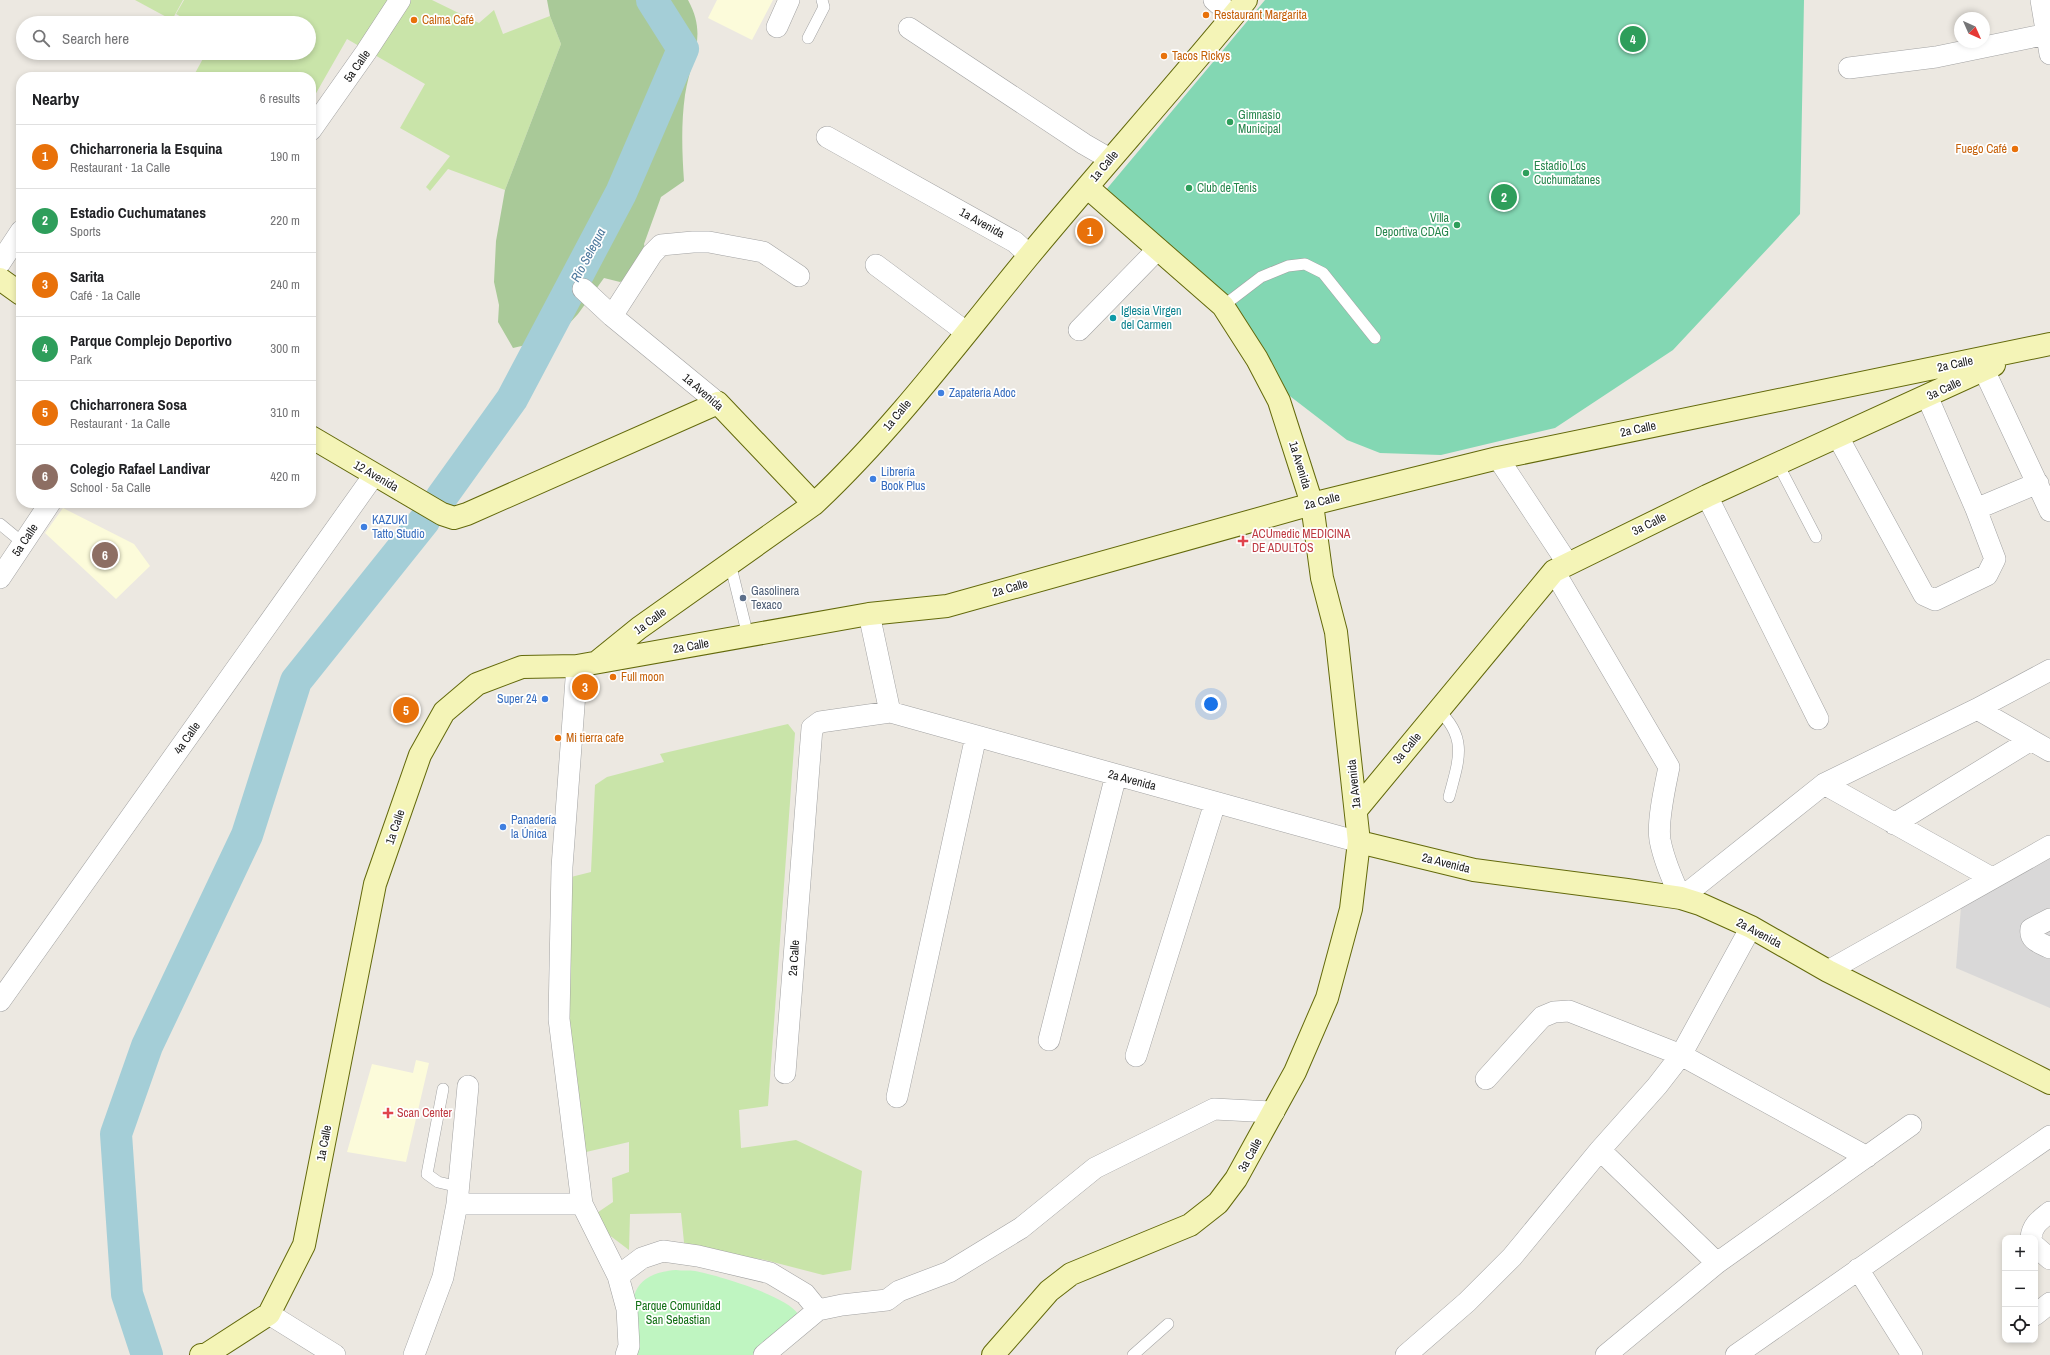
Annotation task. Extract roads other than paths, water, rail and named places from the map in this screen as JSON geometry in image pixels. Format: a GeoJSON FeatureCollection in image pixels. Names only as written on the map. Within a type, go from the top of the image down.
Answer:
{"type":"FeatureCollection","features":[{"type":"Feature","properties":{"kind":"street","name":"5a Calle"},"geometry":{"type":"LineString","coordinates":[[316,123],[366,52],[400,0]]}},
{"type":"Feature","properties":{"kind":"street"},"geometry":{"type":"LineString","coordinates":[[777,27],[789,0]]}},
{"type":"Feature","properties":{"kind":"street"},"geometry":{"type":"LineString","coordinates":[[1214,0],[1239,8]]}},
{"type":"Feature","properties":{"kind":"street"},"geometry":{"type":"LineString","coordinates":[[2041,0],[2050,54]]}},
{"type":"Feature","properties":{"kind":"street","name":"1a Calle"},"geometry":{"type":"LineString","coordinates":[[269,1314],[304,1245],[375,884],[420,755],[444,712],[477,684],[522,667],[586,665],[814,504],[861,457],[1029,255],[1239,8]]}},
{"type":"Feature","properties":{"kind":"street"},"geometry":{"type":"LineString","coordinates":[[909,28],[1084,144],[1110,159]]}},
{"type":"Feature","properties":{"kind":"street"},"geometry":{"type":"LineString","coordinates":[[1849,68],[1936,56],[2047,34]]}},
{"type":"Feature","properties":{"kind":"street","name":"1a Avenida"},"geometry":{"type":"LineString","coordinates":[[827,137],[1015,242],[1029,255]]}},
{"type":"Feature","properties":{"kind":"street","name":"1a Avenida"},"geometry":{"type":"LineString","coordinates":[[1087,187],[1223,306],[1257,359],[1279,401],[1312,504],[1322,578],[1336,632],[1357,809],[1359,842]]}},
{"type":"Feature","properties":{"kind":"street"},"geometry":{"type":"LineString","coordinates":[[0,263],[16,239]]}},
{"type":"Feature","properties":{"kind":"street"},"geometry":{"type":"LineString","coordinates":[[612,316],[652,254],[661,245],[709,242],[762,252],[799,276]]}},
{"type":"Feature","properties":{"kind":"street"},"geometry":{"type":"LineString","coordinates":[[1079,330],[1158,249]]}},
{"type":"Feature","properties":{"kind":"street"},"geometry":{"type":"LineString","coordinates":[[876,265],[966,332]]}},
{"type":"Feature","properties":{"kind":"street"},"geometry":{"type":"LineString","coordinates":[[0,279],[16,290]]}},
{"type":"Feature","properties":{"kind":"street","name":"1a Avenida"},"geometry":{"type":"LineString","coordinates":[[583,289],[612,316],[718,403],[814,504]]}},
{"type":"Feature","properties":{"kind":"street","name":"2a Calle"},"geometry":{"type":"LineString","coordinates":[[586,665],[869,614],[948,606],[1312,504],[1498,458],[2050,344]]}},
{"type":"Feature","properties":{"kind":"street","name":"3a Calle"},"geometry":{"type":"LineString","coordinates":[[1357,809],[1438,710],[1561,568],[1707,496],[2026,350]]}},
{"type":"Feature","properties":{"kind":"street"},"geometry":{"type":"LineString","coordinates":[[1984,370],[2050,511]]}},
{"type":"Feature","properties":{"kind":"street"},"geometry":{"type":"LineString","coordinates":[[1838,437],[1924,595],[1936,600],[1987,575],[1995,560],[1976,509],[1927,396]]}},
{"type":"Feature","properties":{"kind":"street","name":"12 Avenida"},"geometry":{"type":"LineString","coordinates":[[316,440],[442,514],[454,518],[467,514],[718,403]]}},
{"type":"Feature","properties":{"kind":"street"},"geometry":{"type":"LineString","coordinates":[[1498,458],[1561,568],[1669,766],[1662,805],[1660,839],[1667,869],[1681,898],[1824,784],[1977,709],[2050,670]]}},
{"type":"Feature","properties":{"kind":"street","name":"4a Calle"},"geometry":{"type":"LineString","coordinates":[[0,1001],[374,475]]}},
{"type":"Feature","properties":{"kind":"street"},"geometry":{"type":"LineString","coordinates":[[1976,509],[2038,483]]}},
{"type":"Feature","properties":{"kind":"street"},"geometry":{"type":"LineString","coordinates":[[1707,496],[1818,719]]}},
{"type":"Feature","properties":{"kind":"street","name":"5a Calle"},"geometry":{"type":"LineString","coordinates":[[0,578],[47,508]]}},
{"type":"Feature","properties":{"kind":"street"},"geometry":{"type":"LineString","coordinates":[[869,614],[890,712]]}},
{"type":"Feature","properties":{"kind":"street"},"geometry":{"type":"LineString","coordinates":[[586,665],[562,867],[559,1019],[582,1204],[618,1276],[627,1309],[630,1346],[626,1355]]}},
{"type":"Feature","properties":{"kind":"street"},"geometry":{"type":"LineString","coordinates":[[1977,709],[2050,751]]}},
{"type":"Feature","properties":{"kind":"street","name":"2a Avenida"},"geometry":{"type":"LineString","coordinates":[[815,724],[890,712],[1359,842],[1474,870],[1681,898],[1700,904],[1751,926],[1828,971],[2050,1083]]}},
{"type":"Feature","properties":{"kind":"street","name":"2a Calle"},"geometry":{"type":"LineString","coordinates":[[785,1073],[812,728],[815,724]]}},
{"type":"Feature","properties":{"kind":"street"},"geometry":{"type":"LineString","coordinates":[[897,1097],[976,736]]}},
{"type":"Feature","properties":{"kind":"street"},"geometry":{"type":"LineString","coordinates":[[1894,824],[2031,740]]}},
{"type":"Feature","properties":{"kind":"street"},"geometry":{"type":"LineString","coordinates":[[1049,1040],[1116,775]]}},
{"type":"Feature","properties":{"kind":"street"},"geometry":{"type":"LineString","coordinates":[[1824,784],[1992,878]]}},
{"type":"Feature","properties":{"kind":"street"},"geometry":{"type":"LineString","coordinates":[[1136,1056],[1215,803]]}},
{"type":"Feature","properties":{"kind":"street","name":"3a Calle"},"geometry":{"type":"LineString","coordinates":[[992,1355],[1049,1291],[1071,1274],[1190,1225],[1218,1203],[1236,1179],[1295,1072],[1327,998],[1351,909],[1359,842]]}},
{"type":"Feature","properties":{"kind":"street"},"geometry":{"type":"LineString","coordinates":[[1828,971],[2050,846]]}},
{"type":"Feature","properties":{"kind":"street"},"geometry":{"type":"LineString","coordinates":[[2050,919],[2031,929],[2030,934],[2033,939],[2050,948]]}},
{"type":"Feature","properties":{"kind":"street"},"geometry":{"type":"LineString","coordinates":[[1406,1355],[1467,1302],[1512,1256],[1600,1150],[1657,1086],[1681,1055],[1751,926]]}},
{"type":"Feature","properties":{"kind":"street"},"geometry":{"type":"LineString","coordinates":[[1486,1079],[1542,1017],[1554,1012],[1569,1011],[1681,1055],[1867,1157]]}},
{"type":"Feature","properties":{"kind":"street"},"geometry":{"type":"LineString","coordinates":[[414,1355],[443,1278],[458,1196],[468,1086]]}},
{"type":"Feature","properties":{"kind":"street"},"geometry":{"type":"LineString","coordinates":[[764,1355],[818,1310],[842,1305],[887,1300],[899,1291],[949,1272],[1021,1228],[1095,1168],[1214,1109],[1274,1112]]}},
{"type":"Feature","properties":{"kind":"street"},"geometry":{"type":"LineString","coordinates":[[1606,1355],[1717,1263],[1911,1126]]}},
{"type":"Feature","properties":{"kind":"street"},"geometry":{"type":"LineString","coordinates":[[1736,1355],[2050,1136]]}},
{"type":"Feature","properties":{"kind":"street"},"geometry":{"type":"LineString","coordinates":[[1600,1150],[1717,1263]]}},
{"type":"Feature","properties":{"kind":"street"},"geometry":{"type":"LineString","coordinates":[[458,1196],[582,1204]]}},
{"type":"Feature","properties":{"kind":"street"},"geometry":{"type":"LineString","coordinates":[[2031,1235],[2032,1230],[2037,1222],[2050,1212]]}},
{"type":"Feature","properties":{"kind":"street"},"geometry":{"type":"LineString","coordinates":[[2038,1249],[2050,1259]]}},
{"type":"Feature","properties":{"kind":"street"},"geometry":{"type":"LineString","coordinates":[[618,1276],[642,1258],[663,1251],[698,1256],[770,1273],[805,1294],[818,1310]]}},
{"type":"Feature","properties":{"kind":"street"},"geometry":{"type":"LineString","coordinates":[[1858,1269],[1912,1355]]}},
{"type":"Feature","properties":{"kind":"street"},"geometry":{"type":"LineString","coordinates":[[2038,1313],[2050,1303]]}},
{"type":"Feature","properties":{"kind":"street"},"geometry":{"type":"LineString","coordinates":[[201,1355],[207,1354],[269,1314],[335,1355]]}},
{"type":"Feature","properties":{"kind":"lane"},"geometry":{"type":"LineString","coordinates":[[808,38],[824,7],[822,0]]}},
{"type":"Feature","properties":{"kind":"lane"},"geometry":{"type":"LineString","coordinates":[[1223,306],[1261,277],[1288,266],[1305,264],[1323,273],[1374,338]]}},
{"type":"Feature","properties":{"kind":"lane"},"geometry":{"type":"LineString","coordinates":[[1778,464],[1816,537]]}},
{"type":"Feature","properties":{"kind":"lane"},"geometry":{"type":"LineString","coordinates":[[0,524],[23,543]]}},
{"type":"Feature","properties":{"kind":"lane"},"geometry":{"type":"LineString","coordinates":[[730,564],[748,636]]}},
{"type":"Feature","properties":{"kind":"lane"},"geometry":{"type":"LineString","coordinates":[[1438,710],[1449,720],[1457,735],[1460,756],[1449,797]]}},
{"type":"Feature","properties":{"kind":"lane"},"geometry":{"type":"LineString","coordinates":[[443,1089],[427,1174],[458,1196]]}},
{"type":"Feature","properties":{"kind":"lane"},"geometry":{"type":"LineString","coordinates":[[1133,1355],[1168,1324]]}},
{"type":"Feature","properties":{"kind":"waterway","name":"Río Selegua"},"geometry":{"type":"LineString","coordinates":[[441,498],[512,399],[621,193],[683,49],[652,0]]}},
{"type":"Feature","properties":{"kind":"waterway"},"geometry":{"type":"LineString","coordinates":[[147,1355],[127,1294],[116,1134],[147,1046],[247,835],[296,681],[424,521]]}},
{"type":"Feature","properties":{"kind":"place","name":"Restaurant Margarita"},"geometry":{"type":"Point","coordinates":[1206,15]}},
{"type":"Feature","properties":{"kind":"place","name":"Calma Café"},"geometry":{"type":"Point","coordinates":[414,20]}},
{"type":"Feature","properties":{"kind":"place","name":"Parque Complejo Deportivo"},"geometry":{"type":"Point","coordinates":[1633,39]}},
{"type":"Feature","properties":{"kind":"place","name":"Tacos Rickys"},"geometry":{"type":"Point","coordinates":[1164,56]}},
{"type":"Feature","properties":{"kind":"place","name":"Gimnasio Municipal"},"geometry":{"type":"Point","coordinates":[1230,122]}},
{"type":"Feature","properties":{"kind":"place","name":"Fuego Café"},"geometry":{"type":"Point","coordinates":[2015,149]}},
{"type":"Feature","properties":{"kind":"place","name":"Estadio Los Cuchumatanes"},"geometry":{"type":"Point","coordinates":[1526,173]}},
{"type":"Feature","properties":{"kind":"place","name":"Club de Tenis"},"geometry":{"type":"Point","coordinates":[1189,188]}},
{"type":"Feature","properties":{"kind":"place","name":"Estadio Cuchumatanes"},"geometry":{"type":"Point","coordinates":[1504,197]}},
{"type":"Feature","properties":{"kind":"place","name":"Villa Deportiva CDAG"},"geometry":{"type":"Point","coordinates":[1457,225]}},
{"type":"Feature","properties":{"kind":"place","name":"Chicharroneria la Esquina"},"geometry":{"type":"Point","coordinates":[1090,231]}},
{"type":"Feature","properties":{"kind":"place","name":"Iglesia Virgen del Carmen"},"geometry":{"type":"Point","coordinates":[1113,318]}},
{"type":"Feature","properties":{"kind":"place","name":"Zapatería Adoc"},"geometry":{"type":"Point","coordinates":[941,393]}},
{"type":"Feature","properties":{"kind":"place","name":"Librería Book Plus"},"geometry":{"type":"Point","coordinates":[873,479]}},
{"type":"Feature","properties":{"kind":"place","name":"KAZUKI Tatto Studio"},"geometry":{"type":"Point","coordinates":[364,527]}},
{"type":"Feature","properties":{"kind":"place","name":"ACUmedic MEDICINA DE ADULTOS"},"geometry":{"type":"Point","coordinates":[1243,541]}},
{"type":"Feature","properties":{"kind":"place","name":"Colegio Rafael Landivar"},"geometry":{"type":"Point","coordinates":[105,555]}},
{"type":"Feature","properties":{"kind":"place","name":"Gasolinera Texaco"},"geometry":{"type":"Point","coordinates":[743,598]}},
{"type":"Feature","properties":{"kind":"place","name":"Full moon"},"geometry":{"type":"Point","coordinates":[613,677]}},
{"type":"Feature","properties":{"kind":"place","name":"Sarita"},"geometry":{"type":"Point","coordinates":[585,687]}},
{"type":"Feature","properties":{"kind":"place","name":"Super 24"},"geometry":{"type":"Point","coordinates":[545,699]}},
{"type":"Feature","properties":{"kind":"place","name":"Chicharronera Sosa"},"geometry":{"type":"Point","coordinates":[406,710]}},
{"type":"Feature","properties":{"kind":"place","name":"Mi tierra cafe"},"geometry":{"type":"Point","coordinates":[558,738]}},
{"type":"Feature","properties":{"kind":"place","name":"Panadería la Única"},"geometry":{"type":"Point","coordinates":[503,827]}},
{"type":"Feature","properties":{"kind":"place","name":"Scan Center"},"geometry":{"type":"Point","coordinates":[388,1113]}},
{"type":"Feature","properties":{"kind":"park label","name":"Parque Comunidad San Sebastian"},"geometry":{"type":"Point","coordinates":[678,1313]}}]}
